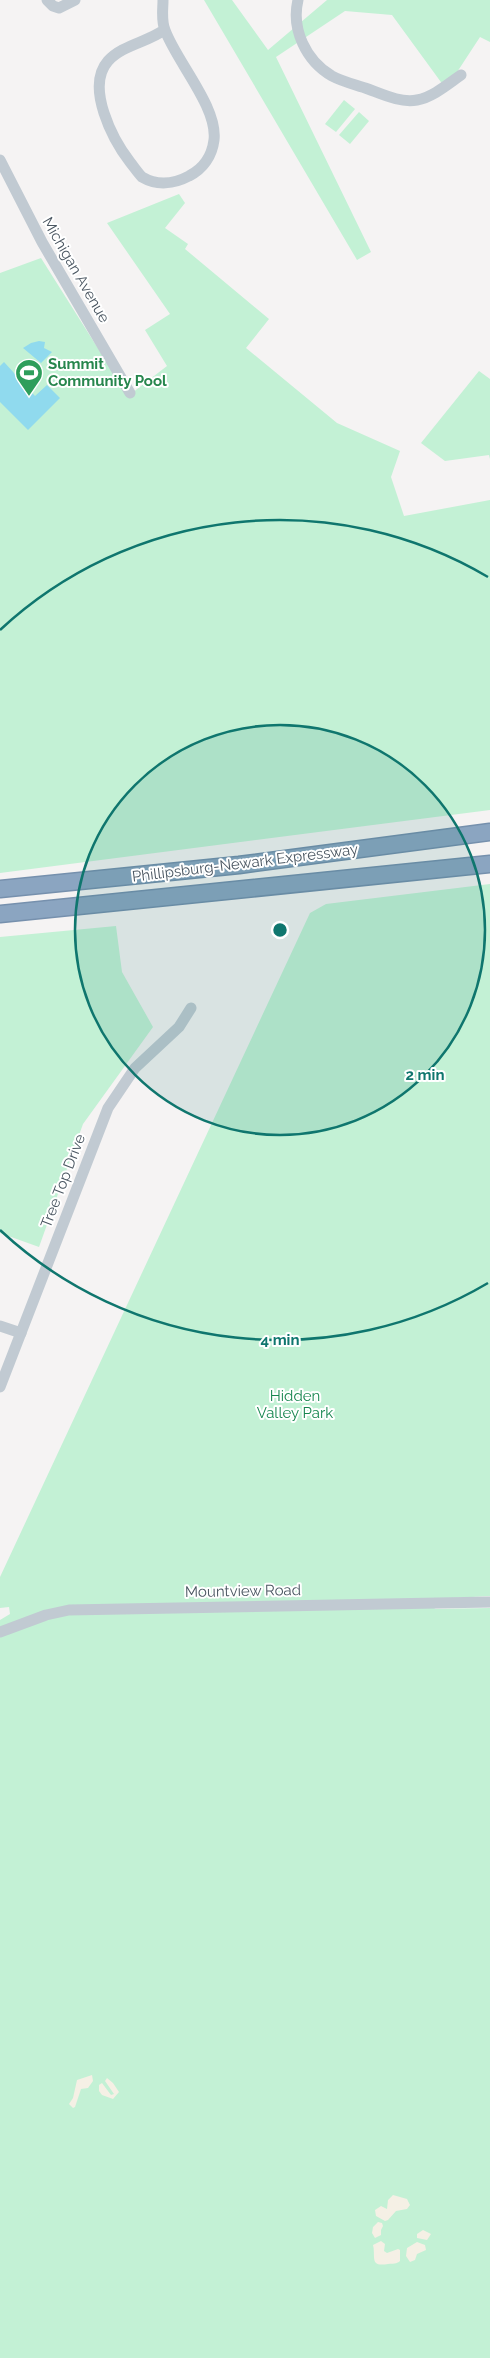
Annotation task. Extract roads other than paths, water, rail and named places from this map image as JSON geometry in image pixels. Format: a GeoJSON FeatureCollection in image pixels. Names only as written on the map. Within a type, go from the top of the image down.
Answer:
{"type":"FeatureCollection","features":[{"type":"Feature","properties":{"kind":"highway","name":"Phillipsburg-Newark Expressway"},"geometry":{"type":"LineString","coordinates":[[0,889],[239,865],[490,832]]}},
{"type":"Feature","properties":{"kind":"highway","name":"Phillipsburg-Newark Expressway"},"geometry":{"type":"LineString","coordinates":[[0,914],[490,864]]}},
{"type":"Feature","properties":{"kind":"street"},"geometry":{"type":"LineString","coordinates":[[46,0],[59,8],[75,0]]}},
{"type":"Feature","properties":{"kind":"street"},"geometry":{"type":"LineString","coordinates":[[163,0],[164,30],[200,93],[212,123],[214,138],[212,150],[206,162],[197,172],[182,180],[157,183],[141,176],[111,132],[100,96],[100,84],[101,73],[107,61],[116,54],[164,30]]}},
{"type":"Feature","properties":{"kind":"street"},"geometry":{"type":"LineString","coordinates":[[298,0],[296,9],[297,31],[306,50],[320,67],[332,76],[384,96],[418,100],[435,92],[461,75]]}},
{"type":"Feature","properties":{"kind":"street","name":"Michigan Avenue"},"geometry":{"type":"LineString","coordinates":[[0,160],[42,242],[130,393]]}},
{"type":"Feature","properties":{"kind":"street","name":"Tree Top Drive"},"geometry":{"type":"LineString","coordinates":[[0,1387],[108,1108],[135,1068],[178,1027],[191,1008]]}},
{"type":"Feature","properties":{"kind":"street"},"geometry":{"type":"LineString","coordinates":[[0,1326],[21,1333]]}},
{"type":"Feature","properties":{"kind":"street","name":"Mountview Road"},"geometry":{"type":"LineString","coordinates":[[0,1632],[46,1615],[69,1610],[490,1602]]}},
{"type":"Feature","properties":{"kind":"water"},"geometry":{"type":"Polygon","coordinates":[[[39,341],[45,342],[44,348],[52,352],[41,363],[23,348],[39,341]]]}},
{"type":"Feature","properties":{"kind":"water","name":"Summit Community Pool"},"geometry":{"type":"Polygon","coordinates":[[[4,362],[35,396],[47,385],[60,398],[28,430],[0,402],[0,366],[4,362]]]}},
{"type":"Feature","properties":{"kind":"place","name":"Summit Community Pool"},"geometry":{"type":"Point","coordinates":[29,397]}},
{"type":"Feature","properties":{"kind":"park label","name":"Hidden Valley Park"},"geometry":{"type":"Point","coordinates":[295,1404]}}]}
